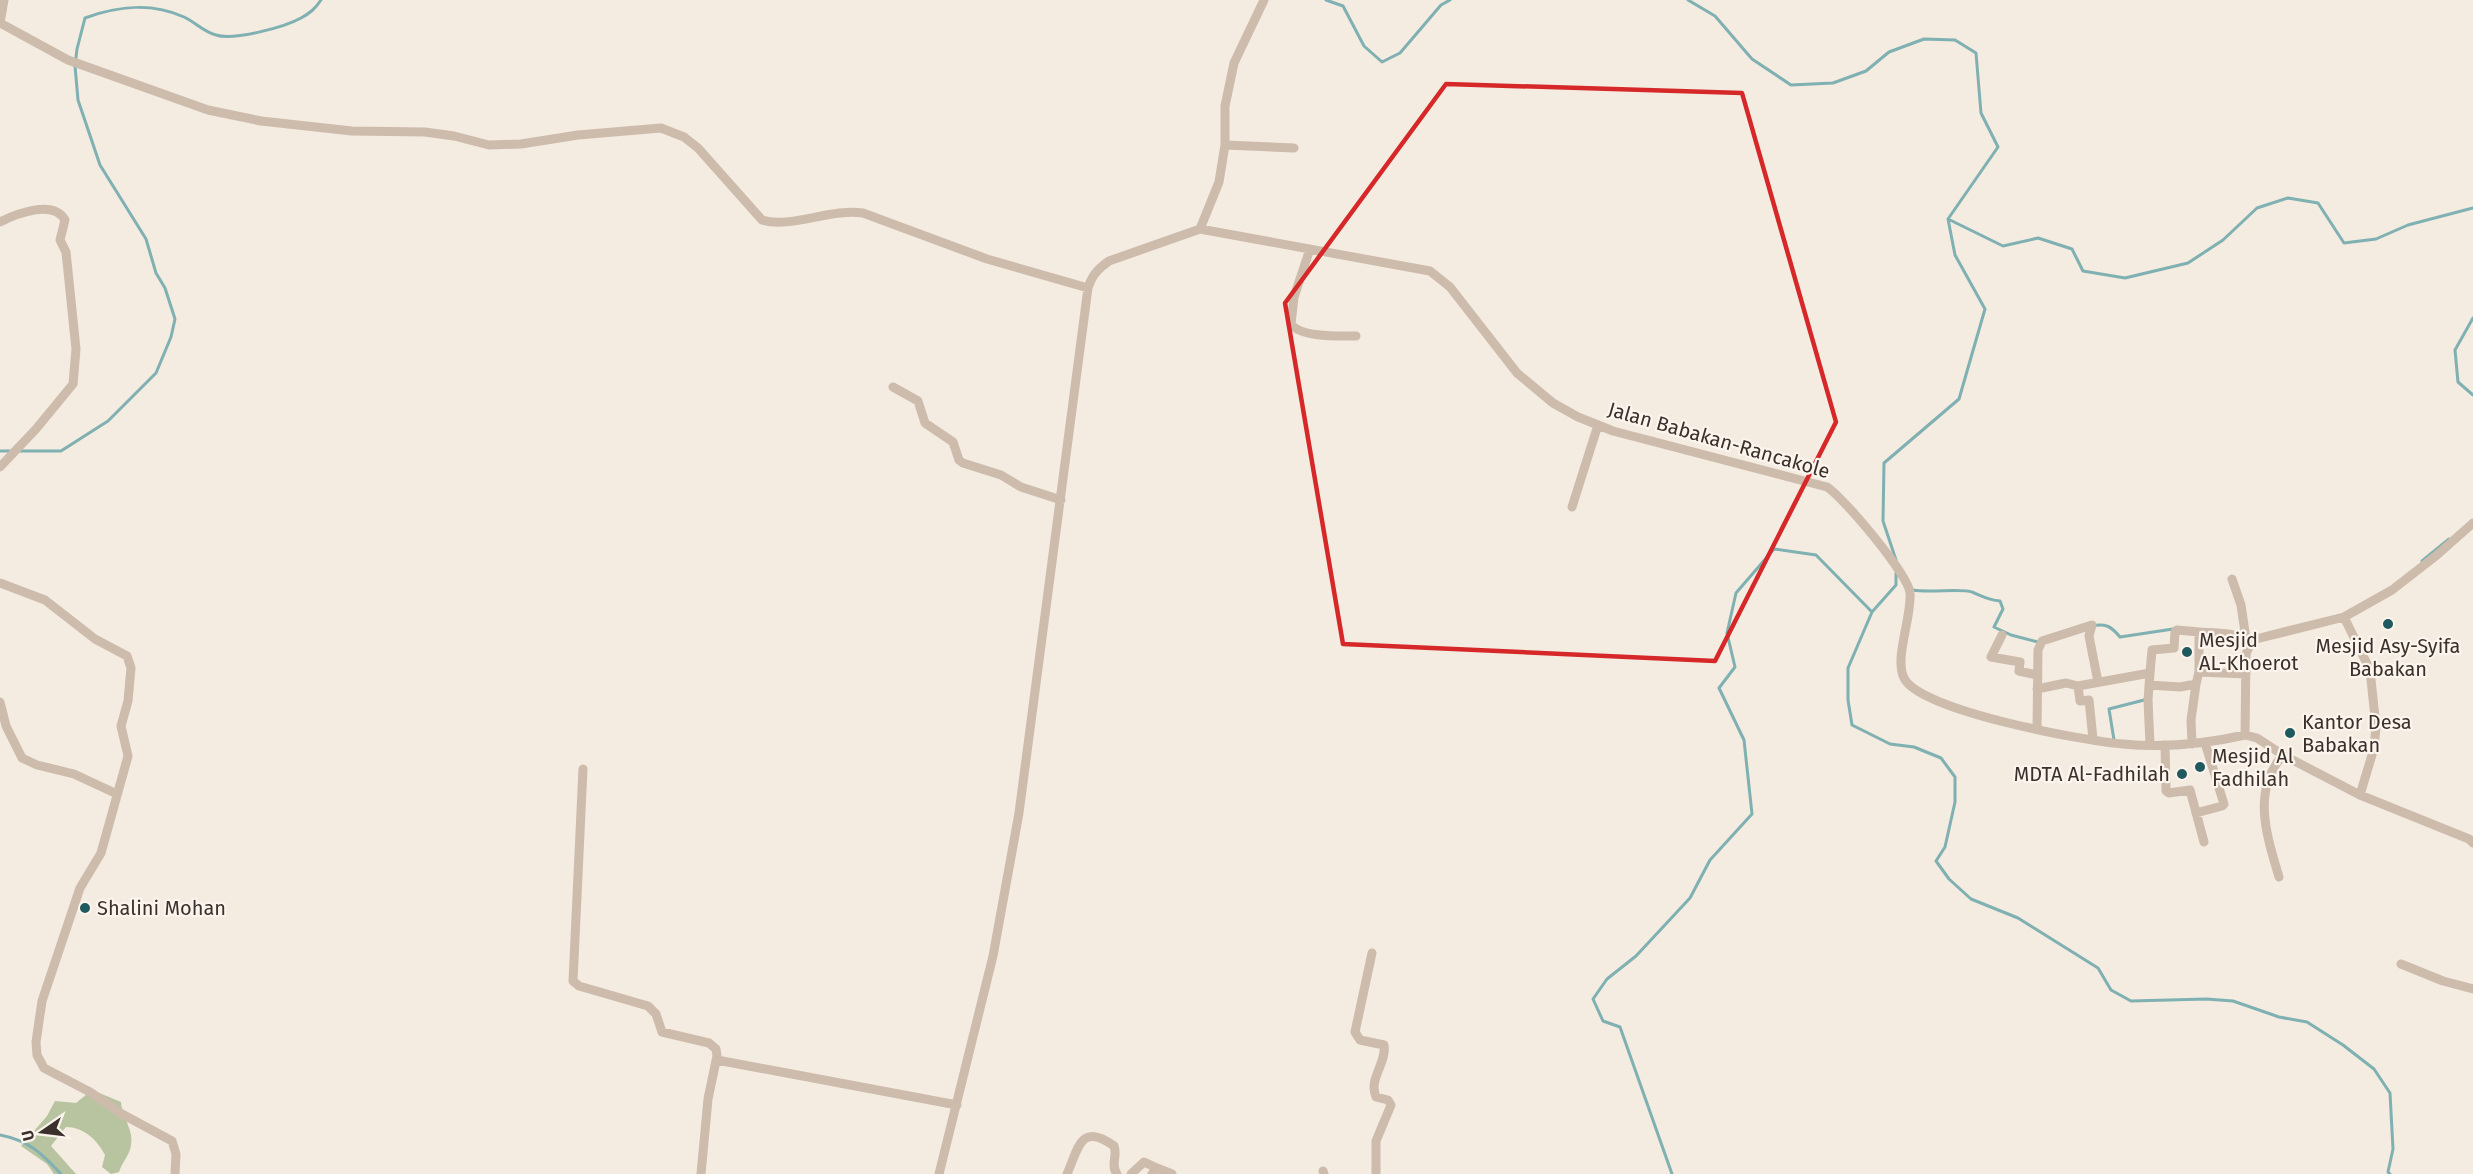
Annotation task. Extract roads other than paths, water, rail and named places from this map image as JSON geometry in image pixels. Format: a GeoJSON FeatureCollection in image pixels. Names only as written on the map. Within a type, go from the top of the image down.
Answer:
{"type":"FeatureCollection","features":[{"type":"Feature","properties":{"kind":"street"},"geometry":{"type":"LineString","coordinates":[[4,0],[0,23],[68,60],[208,110],[261,121],[352,131],[425,132],[454,136],[489,145],[521,144],[578,135],[661,128],[684,137],[698,148],[762,220],[789,220],[845,212],[863,213],[987,258],[1088,288]]}},
{"type":"Feature","properties":{"kind":"street"},"geometry":{"type":"LineString","coordinates":[[940,1174],[993,956],[1019,813],[1088,288],[1098,269],[1109,261],[1200,230],[1219,182],[1225,145],[1225,106],[1228,84],[1234,63],[1264,0]]}},
{"type":"Feature","properties":{"kind":"street"},"geometry":{"type":"LineString","coordinates":[[1225,145],[1294,148]]}},
{"type":"Feature","properties":{"kind":"street"},"geometry":{"type":"LineString","coordinates":[[0,222],[19,212],[36,209],[60,213],[63,216],[65,220],[60,240],[66,252],[76,349],[73,384],[36,429],[0,467]]}},
{"type":"Feature","properties":{"kind":"street","name":"Jalan Babakan-Rancakole"},"geometry":{"type":"LineString","coordinates":[[1200,230],[1430,271],[1450,287],[1517,373],[1553,403],[1578,417],[1598,425],[1827,487],[1841,500],[1897,566],[1910,591],[1909,620],[1901,663],[1903,675],[1916,691],[1982,718],[2123,744],[2192,744],[2245,735]]}},
{"type":"Feature","properties":{"kind":"street"},"geometry":{"type":"LineString","coordinates":[[1310,249],[1294,297],[1291,324],[1294,329],[1314,334],[1356,336]]}},
{"type":"Feature","properties":{"kind":"street"},"geometry":{"type":"LineString","coordinates":[[893,387],[918,401],[925,423],[954,442],[958,456],[963,463],[1002,475],[1021,487],[1061,500]]}},
{"type":"Feature","properties":{"kind":"street"},"geometry":{"type":"LineString","coordinates":[[1572,507],[1598,425]]}},
{"type":"Feature","properties":{"kind":"street"},"geometry":{"type":"LineString","coordinates":[[2150,744],[2149,685],[2152,650],[2173,649],[2177,630],[2222,633],[2248,641],[2344,617],[2392,590],[2473,523]]}},
{"type":"Feature","properties":{"kind":"street"},"geometry":{"type":"LineString","coordinates":[[2232,579],[2241,604],[2248,641],[2245,735],[2257,738],[2283,755],[2360,795],[2469,839],[2473,843]]}},
{"type":"Feature","properties":{"kind":"street"},"geometry":{"type":"LineString","coordinates":[[0,583],[45,600],[95,639],[127,656],[131,668],[128,701],[121,726],[128,756],[101,853],[80,888],[42,1001],[36,1048],[44,1068],[90,1092],[122,1114],[172,1141],[176,1154],[175,1174]]}},
{"type":"Feature","properties":{"kind":"street"},"geometry":{"type":"LineString","coordinates":[[2344,617],[2370,670],[2376,727],[2374,748],[2360,795]]}},
{"type":"Feature","properties":{"kind":"street"},"geometry":{"type":"LineString","coordinates":[[2037,727],[2037,675],[2041,642],[2092,625],[2089,636],[2098,682]]}},
{"type":"Feature","properties":{"kind":"street"},"geometry":{"type":"LineString","coordinates":[[2192,744],[2191,720],[2199,672],[2199,632]]}},
{"type":"Feature","properties":{"kind":"street"},"geometry":{"type":"LineString","coordinates":[[2002,635],[1991,657],[2020,662],[2019,671],[2037,675]]}},
{"type":"Feature","properties":{"kind":"street"},"geometry":{"type":"LineString","coordinates":[[2199,672],[2246,674]]}},
{"type":"Feature","properties":{"kind":"street"},"geometry":{"type":"LineString","coordinates":[[2037,689],[2063,683],[2078,686],[2150,673]]}},
{"type":"Feature","properties":{"kind":"street"},"geometry":{"type":"LineString","coordinates":[[2149,685],[2180,687],[2196,684]]}},
{"type":"Feature","properties":{"kind":"street"},"geometry":{"type":"LineString","coordinates":[[2078,686],[2080,701],[2089,700],[2093,739]]}},
{"type":"Feature","properties":{"kind":"street"},"geometry":{"type":"LineString","coordinates":[[0,702],[6,726],[22,758],[37,765],[74,774],[117,794]]}},
{"type":"Feature","properties":{"kind":"street"},"geometry":{"type":"LineString","coordinates":[[2196,813],[2224,804],[2205,743]]}},
{"type":"Feature","properties":{"kind":"street"},"geometry":{"type":"LineString","coordinates":[[2165,745],[2166,791],[2169,793],[2190,790],[2204,842]]}},
{"type":"Feature","properties":{"kind":"street"},"geometry":{"type":"LineString","coordinates":[[2279,877],[2269,843],[2262,800],[2266,781],[2276,762],[2283,755]]}},
{"type":"Feature","properties":{"kind":"street"},"geometry":{"type":"LineString","coordinates":[[583,769],[573,981],[579,986],[653,1008],[663,1032],[709,1043],[717,1050],[717,1060],[708,1099],[701,1174]]}},
{"type":"Feature","properties":{"kind":"street"},"geometry":{"type":"LineString","coordinates":[[1372,953],[1355,1032],[1360,1040],[1384,1045],[1385,1052],[1374,1087],[1376,1097],[1388,1100],[1390,1104],[1376,1141],[1376,1174]]}},
{"type":"Feature","properties":{"kind":"street"},"geometry":{"type":"LineString","coordinates":[[2401,964],[2429,976],[2473,989]]}},
{"type":"Feature","properties":{"kind":"street"},"geometry":{"type":"LineString","coordinates":[[717,1060],[957,1105]]}},
{"type":"Feature","properties":{"kind":"street"},"geometry":{"type":"LineString","coordinates":[[1067,1174],[1076,1149],[1082,1140],[1092,1137],[1114,1146],[1116,1155],[1114,1165],[1117,1174]]}},
{"type":"Feature","properties":{"kind":"street"},"geometry":{"type":"LineString","coordinates":[[1131,1174],[1144,1162],[1154,1171],[1172,1174]]}},
{"type":"Feature","properties":{"kind":"waterway"},"geometry":{"type":"LineString","coordinates":[[20,451],[61,451],[108,421],[156,373],[171,337],[175,319],[165,288],[156,273],[146,239],[100,165],[78,100],[75,66],[85,18],[122,8],[159,9],[184,17],[212,34],[234,36],[272,29],[293,22],[310,12],[321,0]]}},
{"type":"Feature","properties":{"kind":"waterway"},"geometry":{"type":"LineString","coordinates":[[1326,0],[1343,6],[1364,46],[1382,62],[1400,53],[1441,5],[1450,0]]}},
{"type":"Feature","properties":{"kind":"waterway"},"geometry":{"type":"LineString","coordinates":[[1688,0],[1715,16],[1752,59],[1791,85],[1833,83],[1866,71],[1889,52],[1924,39],[1955,40],[1976,53],[1981,113],[1998,147],[1948,219],[1955,255],[1985,309],[1959,399],[1884,463],[1883,521],[1896,560]]}},
{"type":"Feature","properties":{"kind":"waterway"},"geometry":{"type":"LineString","coordinates":[[1948,219],[2003,246],[2038,238],[2072,249],[2083,271],[2125,278],[2188,263],[2223,240],[2257,208],[2288,198],[2318,203],[2344,243],[2376,239],[2408,225],[2473,208]]}},
{"type":"Feature","properties":{"kind":"waterway"},"geometry":{"type":"LineString","coordinates":[[2473,318],[2455,350],[2458,382],[2473,395]]}},
{"type":"Feature","properties":{"kind":"waterway"},"geometry":{"type":"LineString","coordinates":[[0,451],[10,451]]}},
{"type":"Feature","properties":{"kind":"waterway"},"geometry":{"type":"LineString","coordinates":[[2422,561],[2449,539]]}},
{"type":"Feature","properties":{"kind":"waterway"},"geometry":{"type":"LineString","coordinates":[[1672,1174],[1620,1027],[1603,1021],[1593,999],[1607,979],[1636,956],[1690,898],[1710,860],[1752,814],[1744,740],[1719,688],[1735,667],[1727,633],[1736,593],[1774,549],[1816,555],[1872,612]]}},
{"type":"Feature","properties":{"kind":"waterway"},"geometry":{"type":"LineString","coordinates":[[1896,573],[1896,585],[1872,612],[1848,668],[1848,700],[1852,725],[1890,744],[1914,747],[1941,758],[1955,777],[1955,802],[1945,847],[1936,861],[1949,879],[1971,899],[2018,918],[2098,968],[2111,990],[2131,1001],[2206,999],[2233,1001],[2279,1017],[2307,1022],[2343,1045],[2374,1069],[2390,1093],[2393,1149],[2388,1172],[2390,1174]]}},
{"type":"Feature","properties":{"kind":"waterway"},"geometry":{"type":"LineString","coordinates":[[1913,590],[1968,591],[2000,601],[2003,609],[1994,627],[2011,635],[2038,642]]}},
{"type":"Feature","properties":{"kind":"waterway"},"geometry":{"type":"LineString","coordinates":[[2092,626],[2108,626],[2120,637],[2173,629]]}},
{"type":"Feature","properties":{"kind":"waterway"},"geometry":{"type":"LineString","coordinates":[[2114,740],[2109,709],[2148,699]]}},
{"type":"Feature","properties":{"kind":"waterway"},"geometry":{"type":"LineString","coordinates":[[0,1135],[27,1144],[61,1174]]}},
{"type":"Feature","properties":{"kind":"place","name":"Mesjid Asy-Syifa Babakan"},"geometry":{"type":"Point","coordinates":[2388,624]}},
{"type":"Feature","properties":{"kind":"place","name":"Mesjid AL-Khoerot"},"geometry":{"type":"Point","coordinates":[2187,652]}},
{"type":"Feature","properties":{"kind":"place","name":"Kantor Desa Babakan"},"geometry":{"type":"Point","coordinates":[2290,733]}},
{"type":"Feature","properties":{"kind":"place","name":"Mesjid Al Fadhilah"},"geometry":{"type":"Point","coordinates":[2200,767]}},
{"type":"Feature","properties":{"kind":"place","name":"MDTA Al-Fadhilah"},"geometry":{"type":"Point","coordinates":[2182,774]}},
{"type":"Feature","properties":{"kind":"place","name":"Shalini Mohan"},"geometry":{"type":"Point","coordinates":[85,908]}}]}
